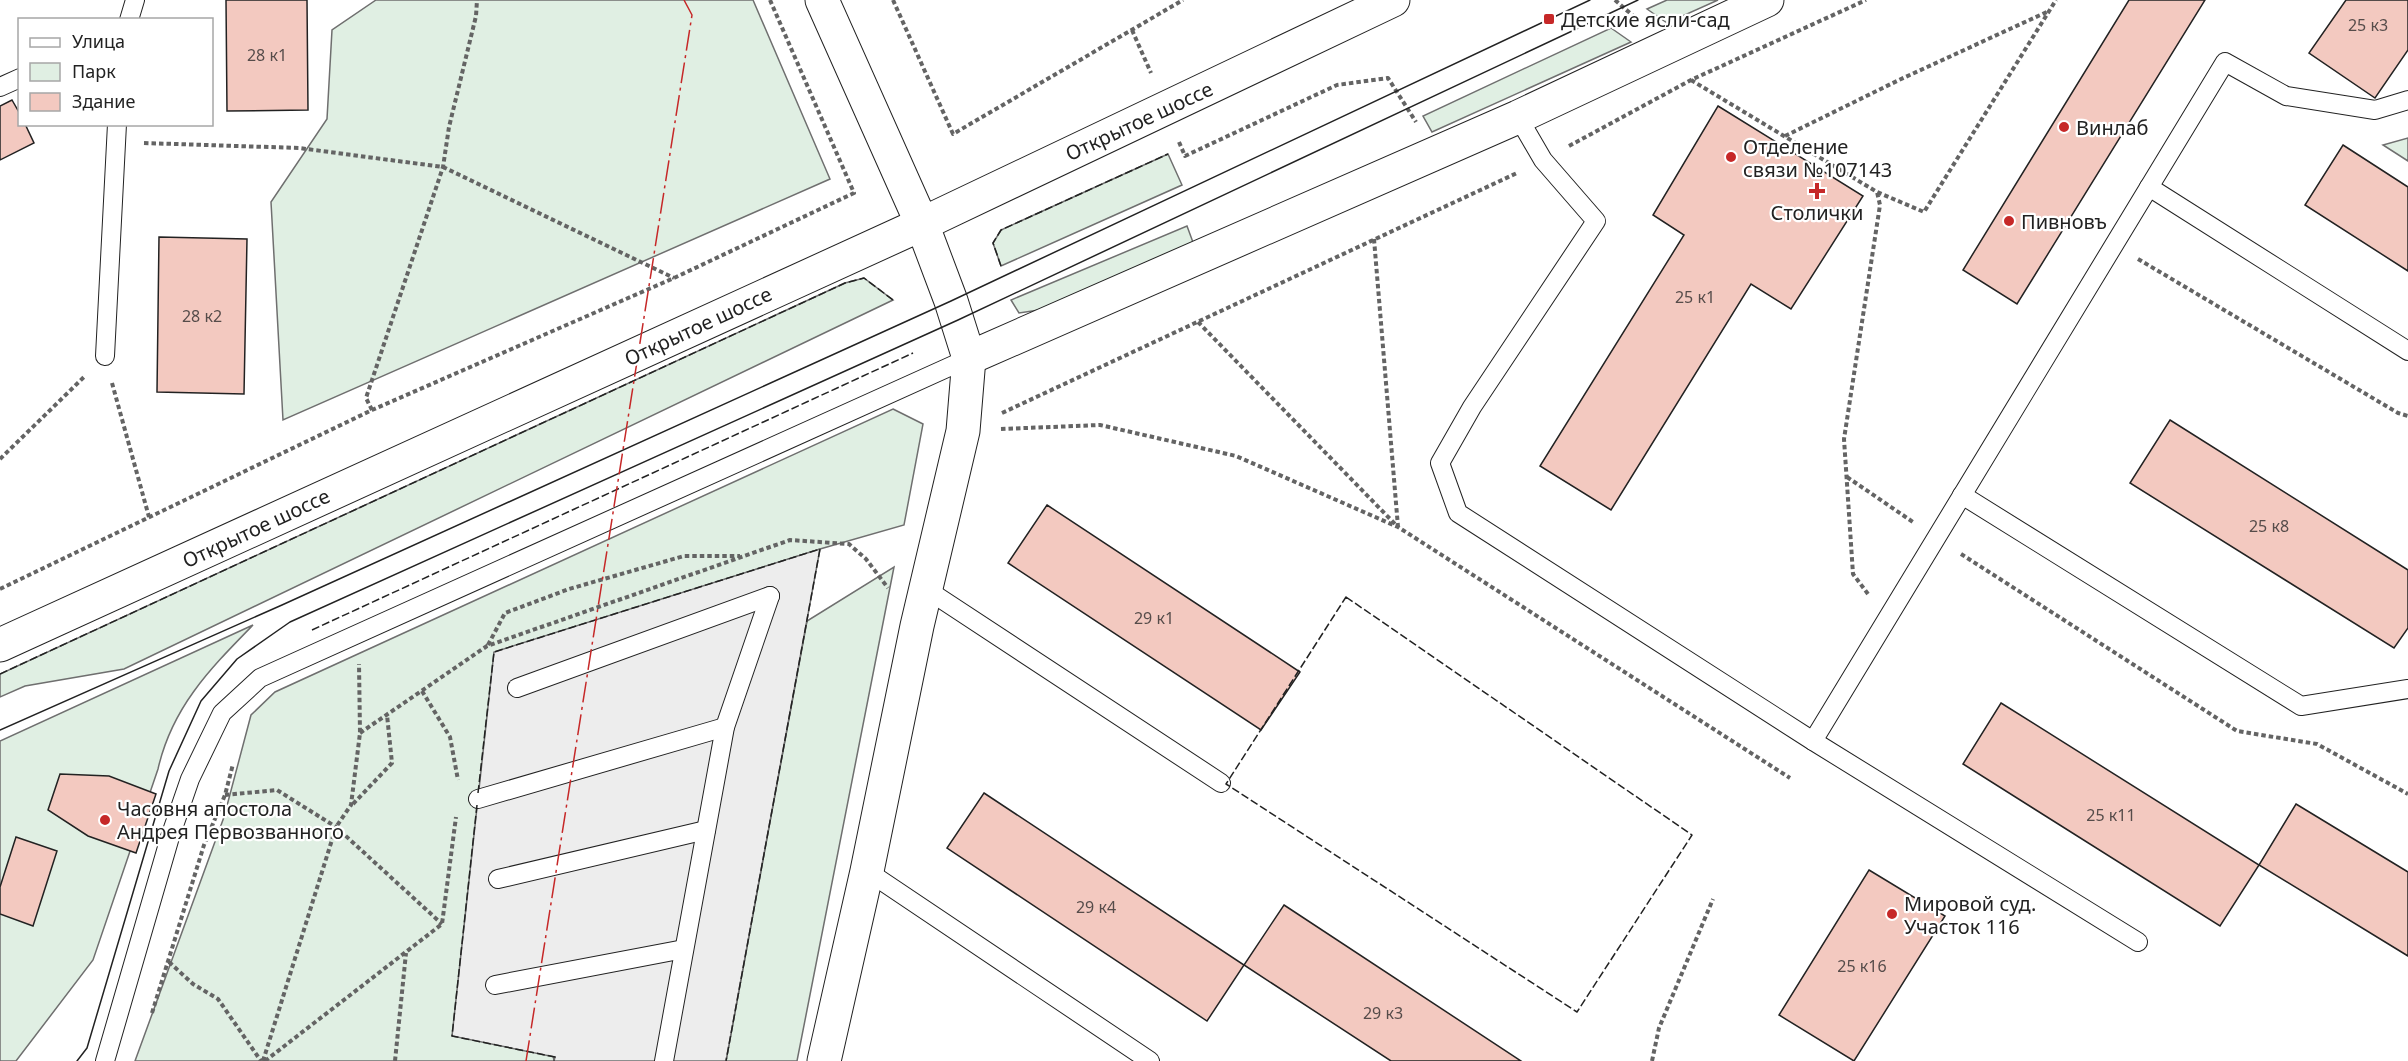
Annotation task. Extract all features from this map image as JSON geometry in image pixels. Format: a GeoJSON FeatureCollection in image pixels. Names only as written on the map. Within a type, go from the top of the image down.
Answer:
{"type":"FeatureCollection","features":[{"type":"Feature","properties":{"kind":"street"},"geometry":{"type":"LineString","coordinates":[[822,0],[922,224],[951,301],[969,358],[963,431],[916,626],[867,871],[824,1061]]}},
{"type":"Feature","properties":{"kind":"street","name":"Открытое шоссе"},"geometry":{"type":"LineString","coordinates":[[0,645],[922,224],[1393,0]]}},
{"type":"Feature","properties":{"kind":"street"},"geometry":{"type":"LineString","coordinates":[[969,358],[1518,117],[1767,0]]}},
{"type":"Feature","properties":{"kind":"lane"},"geometry":{"type":"LineString","coordinates":[[130,18],[135,0]]}},
{"type":"Feature","properties":{"kind":"lane"},"geometry":{"type":"LineString","coordinates":[[1813,741],[2225,62],[2286,96],[2375,110],[2408,100]]}},
{"type":"Feature","properties":{"kind":"lane"},"geometry":{"type":"LineString","coordinates":[[0,87],[18,79]]}},
{"type":"Feature","properties":{"kind":"lane"},"geometry":{"type":"LineString","coordinates":[[1518,117],[1543,160],[1596,220],[1472,407],[1440,464],[1458,513],[1813,741],[2138,942]]}},
{"type":"Feature","properties":{"kind":"lane"},"geometry":{"type":"LineString","coordinates":[[105,356],[116,133]]}},
{"type":"Feature","properties":{"kind":"lane"},"geometry":{"type":"LineString","coordinates":[[2149,187],[2408,351]]}},
{"type":"Feature","properties":{"kind":"lane"},"geometry":{"type":"LineString","coordinates":[[105,1061],[170,837],[190,779],[222,713],[260,678],[969,358]]}},
{"type":"Feature","properties":{"kind":"lane"},"geometry":{"type":"LineString","coordinates":[[1962,495],[2301,706],[2408,689]]}},
{"type":"Feature","properties":{"kind":"lane"},"geometry":{"type":"LineString","coordinates":[[926,589],[1221,783]]}},
{"type":"Feature","properties":{"kind":"lane"},"geometry":{"type":"LineString","coordinates":[[517,688],[770,596],[725,727],[664,1061]]}},
{"type":"Feature","properties":{"kind":"lane"},"geometry":{"type":"LineString","coordinates":[[478,800],[725,727]]}},
{"type":"Feature","properties":{"kind":"lane"},"geometry":{"type":"LineString","coordinates":[[498,879],[706,830]]}},
{"type":"Feature","properties":{"kind":"lane"},"geometry":{"type":"LineString","coordinates":[[867,871],[1150,1061]]}},
{"type":"Feature","properties":{"kind":"lane"},"geometry":{"type":"LineString","coordinates":[[495,985],[684,949]]}},
{"type":"Feature","properties":{"kind":"path"},"geometry":{"type":"LineString","coordinates":[[372,410],[366,398],[443,167],[449,126],[476,16],[477,0]]}},
{"type":"Feature","properties":{"kind":"path"},"geometry":{"type":"LineString","coordinates":[[0,589],[372,410],[674,278],[854,193],[770,0]]}},
{"type":"Feature","properties":{"kind":"path"},"geometry":{"type":"LineString","coordinates":[[893,0],[953,134],[1183,0]]}},
{"type":"Feature","properties":{"kind":"path"},"geometry":{"type":"LineString","coordinates":[[1615,0],[1669,46],[1691,80],[1877,192],[1924,212],[2056,0]]}},
{"type":"Feature","properties":{"kind":"path"},"geometry":{"type":"LineString","coordinates":[[963,431],[1543,160],[1691,80],[1866,0]]}},
{"type":"Feature","properties":{"kind":"path"},"geometry":{"type":"LineString","coordinates":[[1785,136],[1899,80],[2049,11]]}},
{"type":"Feature","properties":{"kind":"path"},"geometry":{"type":"LineString","coordinates":[[1132,30],[1153,77]]}},
{"type":"Feature","properties":{"kind":"path"},"geometry":{"type":"LineString","coordinates":[[1175,133],[1185,156],[1337,85],[1388,78],[1419,127]]}},
{"type":"Feature","properties":{"kind":"path"},"geometry":{"type":"LineString","coordinates":[[116,133],[299,148],[443,167],[674,278]]}},
{"type":"Feature","properties":{"kind":"path"},"geometry":{"type":"LineString","coordinates":[[1877,192],[1880,205],[1844,439],[1852,574],[1888,618]]}},
{"type":"Feature","properties":{"kind":"path"},"geometry":{"type":"LineString","coordinates":[[1374,240],[1398,527]]}},
{"type":"Feature","properties":{"kind":"path"},"geometry":{"type":"LineString","coordinates":[[2114,245],[2398,413],[2408,416]]}},
{"type":"Feature","properties":{"kind":"path"},"geometry":{"type":"LineString","coordinates":[[1198,322],[1398,527]]}},
{"type":"Feature","properties":{"kind":"path"},"geometry":{"type":"LineString","coordinates":[[0,459],[105,356],[149,517]]}},
{"type":"Feature","properties":{"kind":"path"},"geometry":{"type":"LineString","coordinates":[[963,431],[1100,425],[1236,456],[1398,527],[1790,778]]}},
{"type":"Feature","properties":{"kind":"path"},"geometry":{"type":"LineString","coordinates":[[1847,477],[1936,538],[2237,731],[2317,744],[2408,794]]}},
{"type":"Feature","properties":{"kind":"path"},"geometry":{"type":"LineString","coordinates":[[487,646],[505,613],[569,589],[684,556],[744,556]]}},
{"type":"Feature","properties":{"kind":"path"},"geometry":{"type":"LineString","coordinates":[[351,805],[360,733],[358,633]]}},
{"type":"Feature","properties":{"kind":"path"},"geometry":{"type":"LineString","coordinates":[[263,1061],[336,827],[351,805],[392,763],[387,715]]}},
{"type":"Feature","properties":{"kind":"path"},"geometry":{"type":"LineString","coordinates":[[148,1023],[156,1004],[204,845],[225,795],[235,753]]}},
{"type":"Feature","properties":{"kind":"path"},"geometry":{"type":"LineString","coordinates":[[225,795],[277,790],[336,827],[442,924],[263,1061]]}},
{"type":"Feature","properties":{"kind":"path"},"geometry":{"type":"LineString","coordinates":[[1652,1061],[1659,1028],[1713,899]]}},
{"type":"Feature","properties":{"kind":"path"},"geometry":{"type":"LineString","coordinates":[[395,1061],[406,953]]}},
{"type":"Feature","properties":{"kind":"path"},"geometry":{"type":"LineString","coordinates":[[169,962],[193,984],[218,999],[263,1061]]}},
{"type":"Feature","properties":{"kind":"green space"},"geometry":{"type":"Polygon","coordinates":[[[376,0],[753,0],[830,179],[283,420],[271,202],[327,119],[332,30],[376,0]]]}},
{"type":"Feature","properties":{"kind":"green space"},"geometry":{"type":"Polygon","coordinates":[[[1667,0],[1718,0],[1667,23],[1647,9],[1667,0]]]}},
{"type":"Feature","properties":{"kind":"green space"},"geometry":{"type":"Polygon","coordinates":[[[1611,28],[1631,42],[1432,132],[1423,116],[1611,28]]]}},
{"type":"Feature","properties":{"kind":"green space"},"geometry":{"type":"Polygon","coordinates":[[[2408,138],[2408,161],[2383,145],[2408,138]]]}},
{"type":"Feature","properties":{"kind":"green space"},"geometry":{"type":"Polygon","coordinates":[[[1168,154],[1182,185],[1001,266],[993,243],[1001,230],[1168,154]]]}},
{"type":"Feature","properties":{"kind":"green space"},"geometry":{"type":"Polygon","coordinates":[[[1187,226],[1194,245],[1039,310],[1019,313],[1011,300],[1187,226]]]}},
{"type":"Feature","properties":{"kind":"green space"},"geometry":{"type":"Polygon","coordinates":[[[864,278],[893,300],[124,669],[25,686],[0,697],[0,674],[845,283],[864,278]]]}},
{"type":"Feature","properties":{"kind":"green space"},"geometry":{"type":"Polygon","coordinates":[[[893,409],[923,424],[904,525],[820,549],[494,653],[554,1061],[135,1061],[224,817],[251,715],[275,692],[893,409]]]}},
{"type":"Feature","properties":{"kind":"green space"},"geometry":{"type":"Polygon","coordinates":[[[894,567],[797,1061],[726,1061],[807,621],[894,567]]]}},
{"type":"Feature","properties":{"kind":"green space"},"geometry":{"type":"Polygon","coordinates":[[[253,625],[222,657],[195,690],[173,727],[164,747],[93,960],[16,1061],[0,1061],[0,741],[253,625]]]}},
{"type":"Feature","properties":{"kind":"shaded area"},"geometry":{"type":"Polygon","coordinates":[[[820,549],[726,1061],[554,1061],[555,1057],[452,1036],[494,652],[820,549]]]}},
{"type":"Feature","properties":{"kind":"building"},"geometry":{"type":"Polygon","coordinates":[[[226,0],[307,0],[308,110],[227,111],[226,0]]]}},
{"type":"Feature","properties":{"kind":"building"},"geometry":{"type":"Polygon","coordinates":[[[2129,0],[2205,0],[2017,304],[1963,270],[2129,0]]]}},
{"type":"Feature","properties":{"kind":"building"},"geometry":{"type":"Polygon","coordinates":[[[2346,0],[2408,0],[2408,50],[2375,98],[2309,53],[2346,0]]]}},
{"type":"Feature","properties":{"kind":"building"},"geometry":{"type":"Polygon","coordinates":[[[12,100],[18,110],[18,126],[26,126],[34,143],[0,160],[0,106],[12,100]]]}},
{"type":"Feature","properties":{"kind":"building"},"geometry":{"type":"Polygon","coordinates":[[[1718,106],[1863,196],[1791,309],[1751,284],[1611,510],[1540,466],[1684,235],[1653,215],[1718,106]]]}},
{"type":"Feature","properties":{"kind":"building"},"geometry":{"type":"Polygon","coordinates":[[[2343,145],[2408,187],[2408,271],[2305,205],[2343,145]]]}},
{"type":"Feature","properties":{"kind":"building"},"geometry":{"type":"Polygon","coordinates":[[[159,237],[247,239],[244,394],[157,392],[159,237]]]}},
{"type":"Feature","properties":{"kind":"building"},"geometry":{"type":"Polygon","coordinates":[[[2170,420],[2408,570],[2408,628],[2394,648],[2130,483],[2170,420]]]}},
{"type":"Feature","properties":{"kind":"building"},"geometry":{"type":"Polygon","coordinates":[[[1047,505],[1300,672],[1261,730],[1008,563],[1047,505]]]}},
{"type":"Feature","properties":{"kind":"building"},"geometry":{"type":"Polygon","coordinates":[[[2001,703],[2259,865],[2220,926],[1963,764],[2001,703]]]}},
{"type":"Feature","properties":{"kind":"building","name":"Часовня апостола Андрея Первозванного"},"geometry":{"type":"Polygon","coordinates":[[[60,774],[109,776],[156,794],[136,853],[88,836],[48,810],[60,774]]]}},
{"type":"Feature","properties":{"kind":"building"},"geometry":{"type":"Polygon","coordinates":[[[984,793],[1244,965],[1207,1021],[947,848],[984,793]]]}},
{"type":"Feature","properties":{"kind":"building"},"geometry":{"type":"Polygon","coordinates":[[[2296,804],[2408,872],[2408,956],[2259,865],[2296,804]]]}},
{"type":"Feature","properties":{"kind":"building"},"geometry":{"type":"Polygon","coordinates":[[[16,837],[57,851],[33,926],[0,914],[0,887],[16,837]]]}},
{"type":"Feature","properties":{"kind":"building"},"geometry":{"type":"Polygon","coordinates":[[[1869,870],[1945,916],[1854,1061],[1779,1015],[1869,870]]]}},
{"type":"Feature","properties":{"kind":"building"},"geometry":{"type":"Polygon","coordinates":[[[1284,905],[1521,1061],[1391,1061],[1244,965],[1284,905]]]}},
{"type":"Feature","properties":{"kind":"tram line"},"geometry":{"type":"LineString","coordinates":[[0,730],[282,605],[951,301],[1590,0]]}},
{"type":"Feature","properties":{"kind":"tram line"},"geometry":{"type":"LineString","coordinates":[[77,1061],[87,1048],[169,771],[201,701],[237,659],[290,622],[958,320],[1638,0]]}},
{"type":"Feature","properties":{"kind":"fence"},"geometry":{"type":"LineString","coordinates":[[1001,266],[993,243],[1001,230],[1168,154]]}},
{"type":"Feature","properties":{"kind":"fence"},"geometry":{"type":"LineString","coordinates":[[0,674],[845,283],[864,278],[893,300]]}},
{"type":"Feature","properties":{"kind":"fence"},"geometry":{"type":"LineString","coordinates":[[312,630],[913,353]]}},
{"type":"Feature","properties":{"kind":"fence"},"geometry":{"type":"LineString","coordinates":[[478,793],[494,652],[820,549],[726,1061]]}},
{"type":"Feature","properties":{"kind":"fence"},"geometry":{"type":"LineString","coordinates":[[1346,597],[1692,835],[1577,1012],[1226,784],[1346,597]]}},
{"type":"Feature","properties":{"kind":"fence"},"geometry":{"type":"LineString","coordinates":[[477,805],[452,1036],[555,1057],[554,1061]]}},
{"type":"Feature","properties":{"kind":"power"},"geometry":{"type":"LineString","coordinates":[[526,1061],[692,15],[684,0]]}},
{"type":"Feature","properties":{"kind":"place","name":"Детские ясли-сад"},"geometry":{"type":"Point","coordinates":[1549,19]}},
{"type":"Feature","properties":{"kind":"place","name":"Винлаб"},"geometry":{"type":"Point","coordinates":[2064,127]}},
{"type":"Feature","properties":{"kind":"place","name":"Отделение связи №107143"},"geometry":{"type":"Point","coordinates":[1731,157]}},
{"type":"Feature","properties":{"kind":"place","name":"Столички"},"geometry":{"type":"Point","coordinates":[1817,191]}},
{"type":"Feature","properties":{"kind":"place","name":"Пивновъ"},"geometry":{"type":"Point","coordinates":[2009,221]}},
{"type":"Feature","properties":{"kind":"place","name":"Часовня апостола Андрея Первозванного"},"geometry":{"type":"Point","coordinates":[105,820]}},
{"type":"Feature","properties":{"kind":"place","name":"Мировой суд. Участок 116"},"geometry":{"type":"Point","coordinates":[1892,914]}}]}
